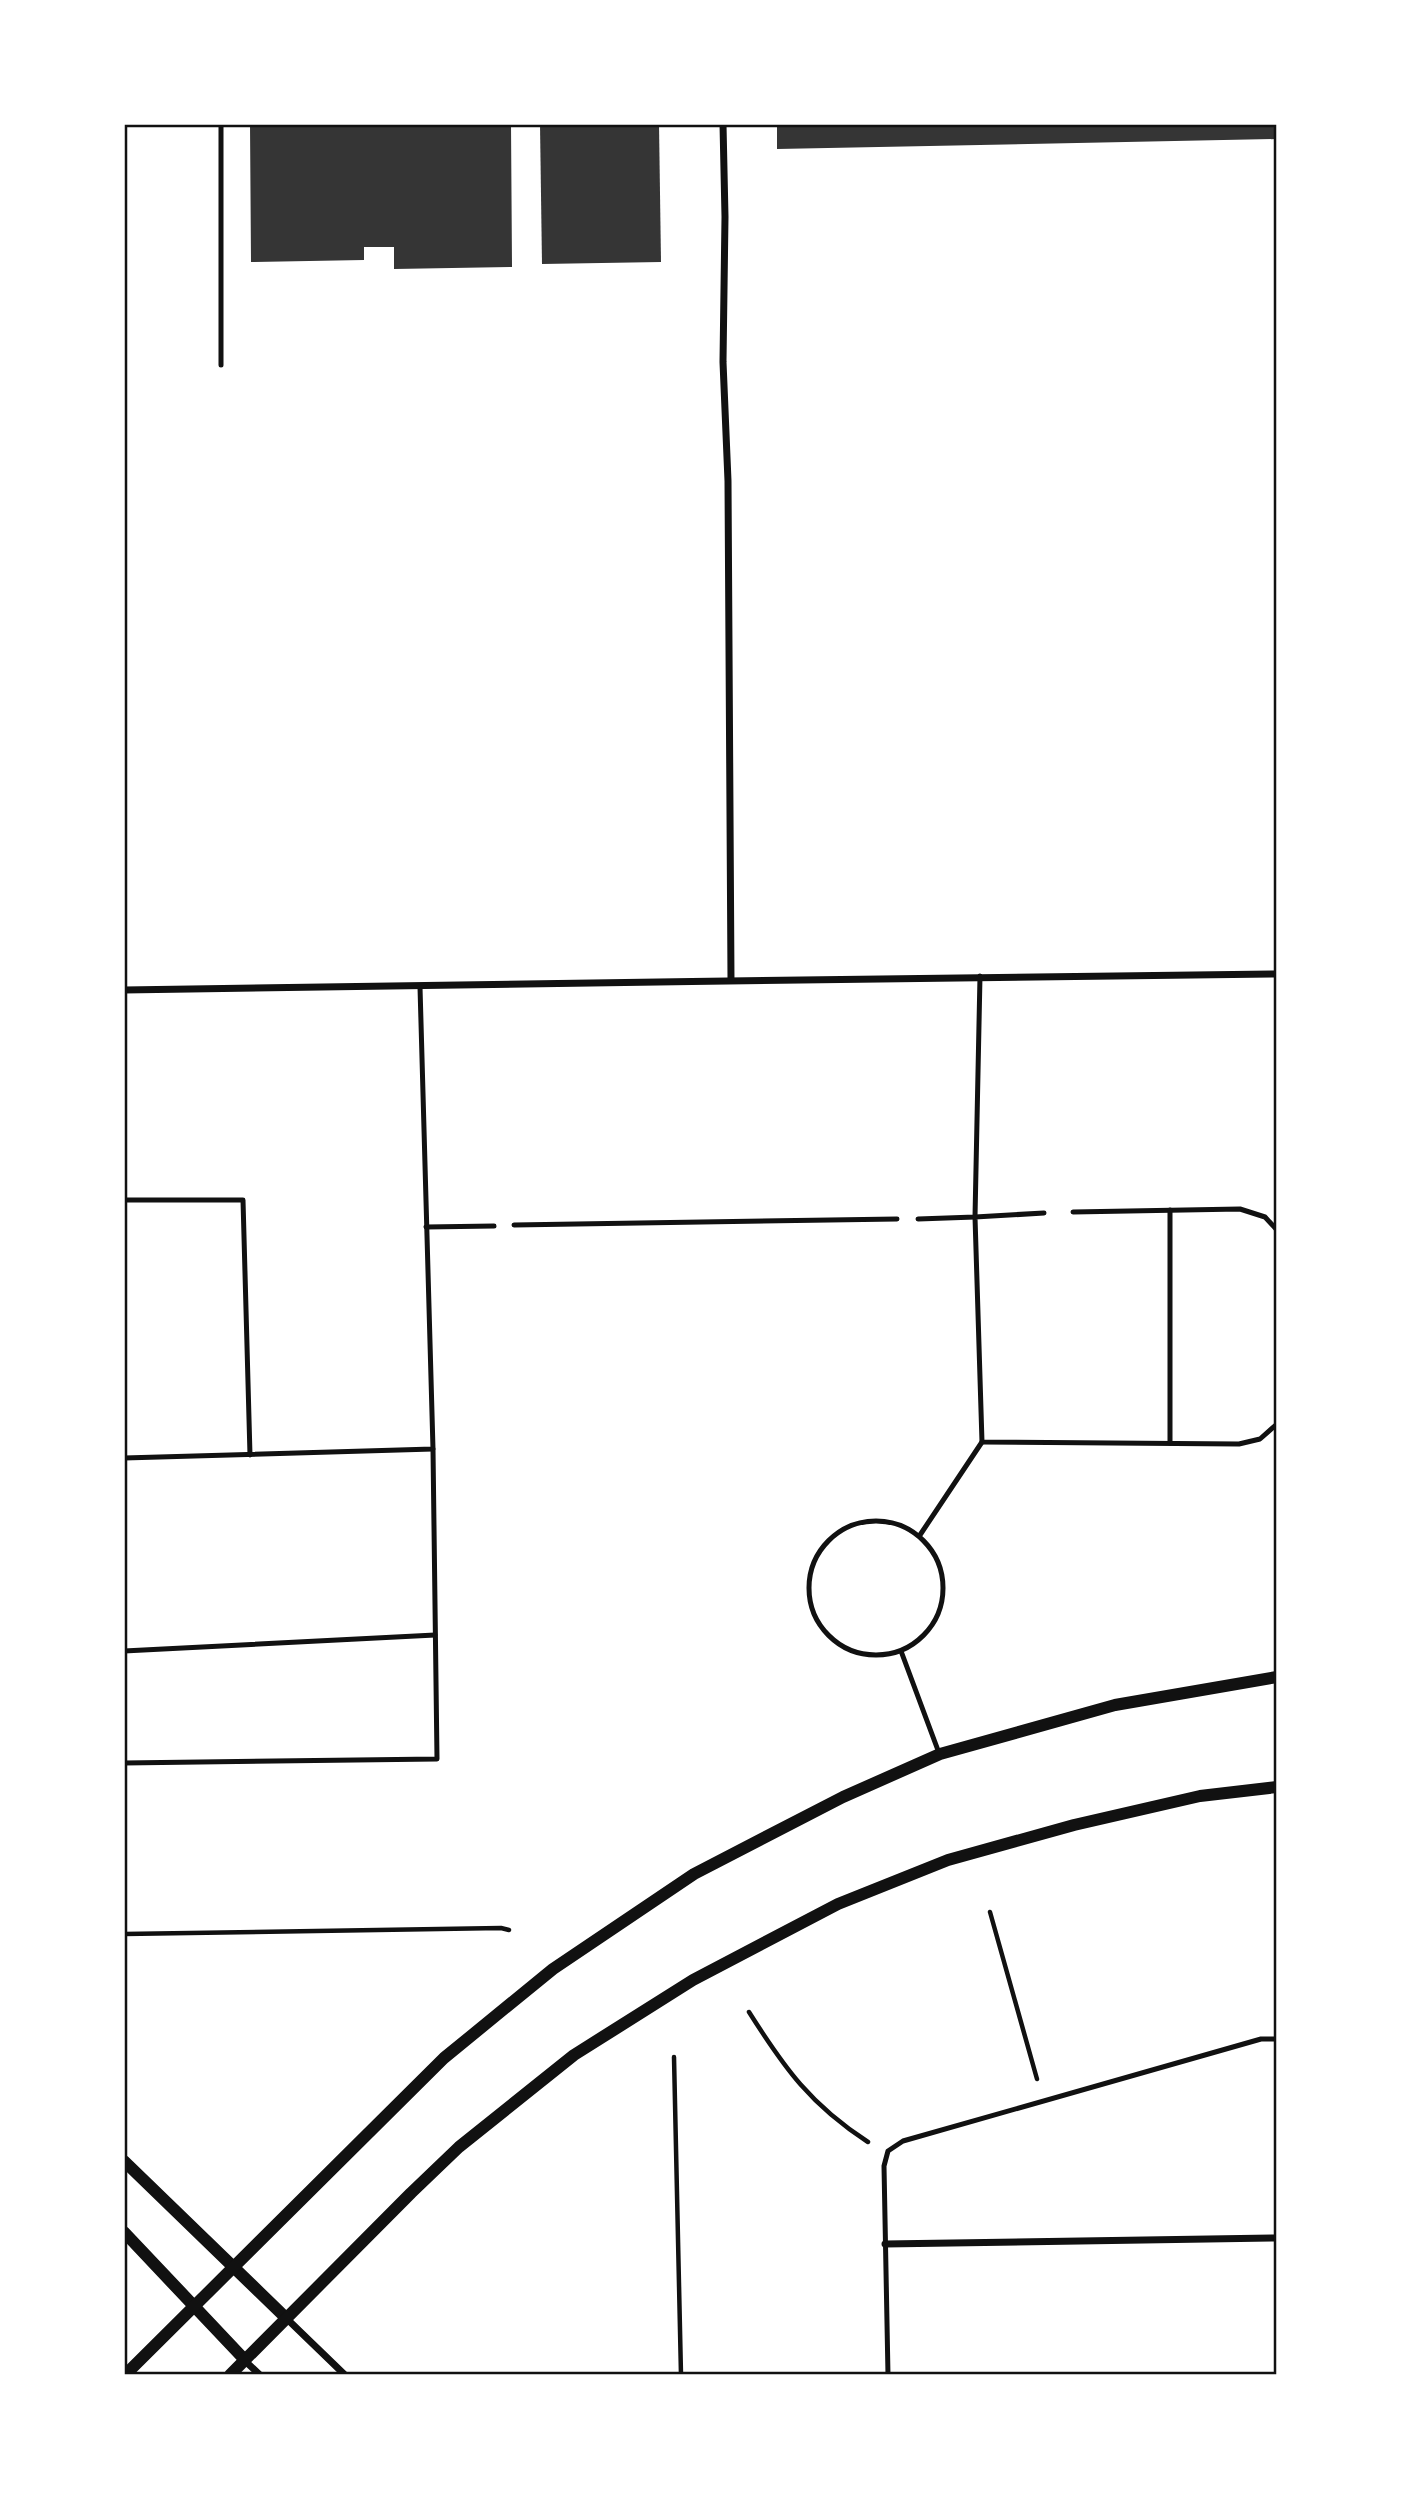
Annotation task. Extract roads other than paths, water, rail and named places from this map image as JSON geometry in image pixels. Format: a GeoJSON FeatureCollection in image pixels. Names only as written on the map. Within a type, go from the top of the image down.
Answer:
{"type":"FeatureCollection","features":[{"type":"Feature","properties":{"kind":"street"},"geometry":{"type":"LineString","coordinates":[[723,124],[723,362],[728,460],[731,980]]}},
{"type":"Feature","properties":{"kind":"street"},"geometry":{"type":"LineString","coordinates":[[124,990],[980,976],[1277,974]]}},
{"type":"Feature","properties":{"kind":"street"},"geometry":{"type":"LineString","coordinates":[[125,2375],[444,2058],[553,1969],[694,1874],[843,1797],[940,1754],[1115,1704],[1277,1677]]}},
{"type":"Feature","properties":{"kind":"street"},"geometry":{"type":"LineString","coordinates":[[230,2375],[420,2184],[514,2101],[573,2055],[693,1980],[838,1904],[948,1860],[1073,1825],[1200,1796],[1277,1787]]}},
{"type":"Feature","properties":{"kind":"street"},"geometry":{"type":"LineString","coordinates":[[124,2161],[345,2375]]}},
{"type":"Feature","properties":{"kind":"street"},"geometry":{"type":"LineString","coordinates":[[124,2232],[260,2375]]}},
{"type":"Feature","properties":{"kind":"street"},"geometry":{"type":"LineString","coordinates":[[885,2244],[1277,2238]]}},
{"type":"Feature","properties":{"kind":"lane"},"geometry":{"type":"LineString","coordinates":[[220,124],[221,365]]}},
{"type":"Feature","properties":{"kind":"lane"},"geometry":{"type":"LineString","coordinates":[[920,1535],[982,1442],[975,1217],[980,976]]}},
{"type":"Feature","properties":{"kind":"lane"},"geometry":{"type":"LineString","coordinates":[[124,1763],[437,1759],[433,1448],[420,987]]}},
{"type":"Feature","properties":{"kind":"lane"},"geometry":{"type":"LineString","coordinates":[[124,1200],[243,1200],[250,1455]]}},
{"type":"Feature","properties":{"kind":"lane"},"geometry":{"type":"LineString","coordinates":[[1073,1212],[1241,1209],[1265,1217],[1277,1230]]}},
{"type":"Feature","properties":{"kind":"lane"},"geometry":{"type":"LineString","coordinates":[[1170,1210],[1170,1443]]}},
{"type":"Feature","properties":{"kind":"lane"},"geometry":{"type":"LineString","coordinates":[[918,1219],[1044,1213]]}},
{"type":"Feature","properties":{"kind":"lane"},"geometry":{"type":"LineString","coordinates":[[514,1226],[897,1219]]}},
{"type":"Feature","properties":{"kind":"lane"},"geometry":{"type":"LineString","coordinates":[[426,1227],[494,1226]]}},
{"type":"Feature","properties":{"kind":"lane"},"geometry":{"type":"LineString","coordinates":[[982,1442],[1239,1444],[1260,1439],[1277,1424]]}},
{"type":"Feature","properties":{"kind":"lane"},"geometry":{"type":"LineString","coordinates":[[124,1458],[433,1448]]}},
{"type":"Feature","properties":{"kind":"lane"},"geometry":{"type":"LineString","coordinates":[[879,1520],[901,1524],[920,1535],[935,1553],[943,1575],[943,1598],[936,1621],[921,1639],[901,1651],[879,1656],[858,1653],[838,1644],[821,1629],[812,1610],[808,1588],[811,1567],[821,1547],[838,1532],[858,1522],[879,1520]]}},
{"type":"Feature","properties":{"kind":"lane"},"geometry":{"type":"LineString","coordinates":[[124,1651],[435,1635]]}},
{"type":"Feature","properties":{"kind":"lane"},"geometry":{"type":"LineString","coordinates":[[901,1651],[940,1754]]}},
{"type":"Feature","properties":{"kind":"lane"},"geometry":{"type":"LineString","coordinates":[[888,2375],[884,2166],[888,2151],[903,2141],[1261,2039],[1277,2039]]}}]}
